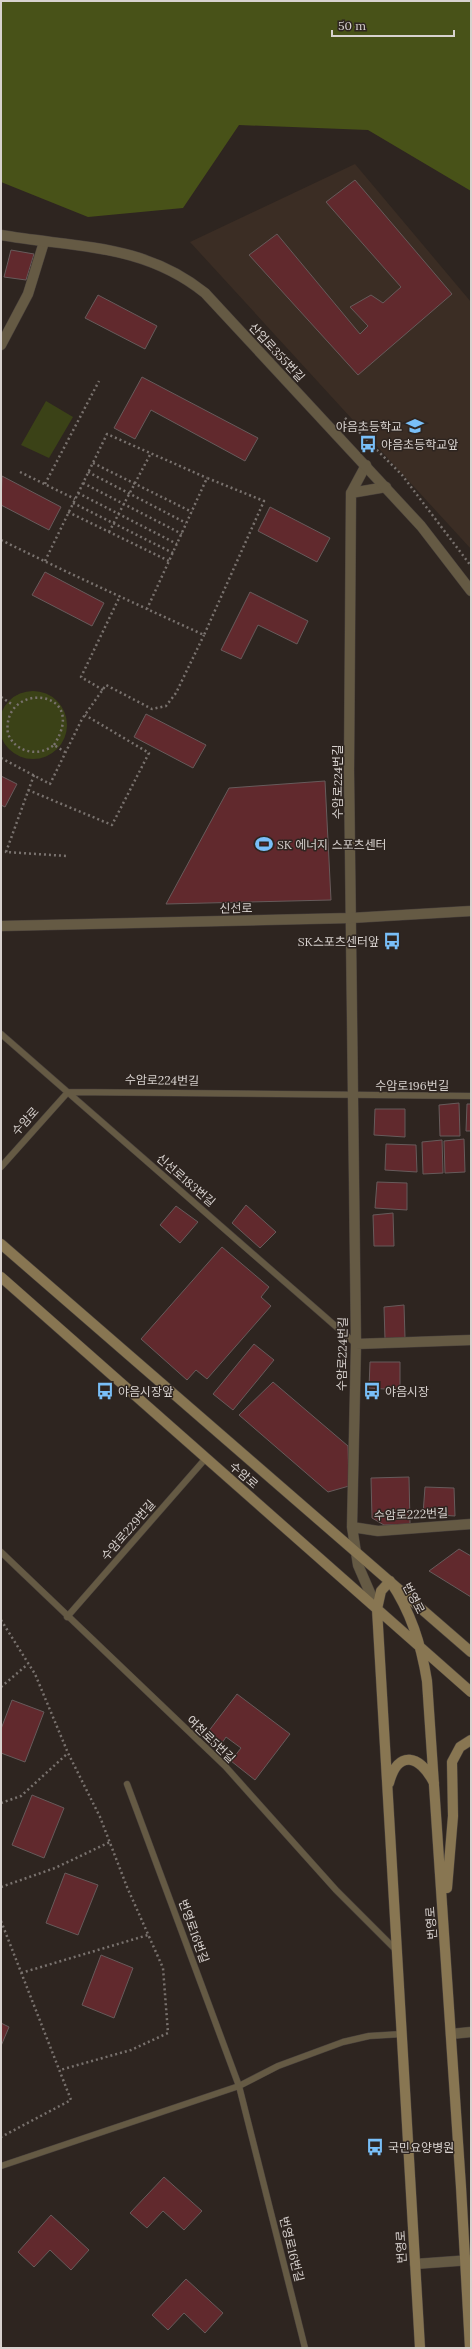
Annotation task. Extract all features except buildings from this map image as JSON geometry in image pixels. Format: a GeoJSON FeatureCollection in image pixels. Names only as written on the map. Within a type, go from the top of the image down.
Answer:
{"type":"FeatureCollection","features":[{"type":"Feature","properties":{"kind":"main road","name":"수암로"},"geometry":{"type":"LineString","coordinates":[[1,1244],[471,1652]]}},
{"type":"Feature","properties":{"kind":"main road","name":"수암로"},"geometry":{"type":"LineString","coordinates":[[1,1277],[471,1692]]}},
{"type":"Feature","properties":{"kind":"main road","name":"번영로"},"geometry":{"type":"LineString","coordinates":[[420,2348],[377,1609],[381,1591],[390,1581],[401,1597],[411,1619],[421,1648],[427,1681],[468,2260],[470,2348]]}},
{"type":"Feature","properties":{"kind":"main road"},"geometry":{"type":"LineString","coordinates":[[444,1918],[453,1816],[452,1762],[460,1747],[471,1740]]}},
{"type":"Feature","properties":{"kind":"main road"},"geometry":{"type":"LineString","coordinates":[[387,1789],[396,1766],[401,1762],[410,1759],[418,1761],[424,1767],[435,1786]]}},
{"type":"Feature","properties":{"kind":"street","name":"산업로355번길"},"geometry":{"type":"LineString","coordinates":[[1,235],[44,242],[108,249],[146,259],[185,277],[205,293],[366,465],[421,526],[471,591]]}},
{"type":"Feature","properties":{"kind":"street"},"geometry":{"type":"LineString","coordinates":[[1,345],[28,294],[44,242]]}},
{"type":"Feature","properties":{"kind":"street"},"geometry":{"type":"LineString","coordinates":[[351,493],[366,465]]}},
{"type":"Feature","properties":{"kind":"street"},"geometry":{"type":"LineString","coordinates":[[351,493],[386,487]]}},
{"type":"Feature","properties":{"kind":"street","name":"수암로224번길"},"geometry":{"type":"LineString","coordinates":[[351,493],[352,1096],[356,1344],[352,1527],[355,1550],[363,1579],[377,1609]]}},
{"type":"Feature","properties":{"kind":"street","name":"신선로"},"geometry":{"type":"LineString","coordinates":[[1,926],[351,918],[471,911]]}},
{"type":"Feature","properties":{"kind":"street"},"geometry":{"type":"LineString","coordinates":[[356,1344],[471,1340]]}},
{"type":"Feature","properties":{"kind":"street","name":"수암로222번길"},"geometry":{"type":"LineString","coordinates":[[352,1527],[378,1531],[471,1524]]}},
{"type":"Feature","properties":{"kind":"street"},"geometry":{"type":"LineString","coordinates":[[452,2034],[471,2032]]}},
{"type":"Feature","properties":{"kind":"street"},"geometry":{"type":"LineString","coordinates":[[416,2264],[468,2260]]}},
{"type":"Feature","properties":{"kind":"lane","name":"신선로183번길"},"geometry":{"type":"LineString","coordinates":[[1,1034],[356,1344]]}},
{"type":"Feature","properties":{"kind":"lane","name":"수암로224번길"},"geometry":{"type":"LineString","coordinates":[[68,1092],[352,1096]]}},
{"type":"Feature","properties":{"kind":"lane","name":"수암로"},"geometry":{"type":"LineString","coordinates":[[1,1167],[68,1092]]}},
{"type":"Feature","properties":{"kind":"lane","name":"수암로196번길"},"geometry":{"type":"LineString","coordinates":[[352,1096],[471,1096]]}},
{"type":"Feature","properties":{"kind":"lane","name":"수암로229번길"},"geometry":{"type":"LineString","coordinates":[[67,1617],[206,1458]]}},
{"type":"Feature","properties":{"kind":"lane","name":"여천로5번길"},"geometry":{"type":"LineString","coordinates":[[1,1552],[67,1617],[225,1766],[336,1890],[397,1951]]}},
{"type":"Feature","properties":{"kind":"lane","name":"번영로16번길"},"geometry":{"type":"LineString","coordinates":[[127,1784],[239,2086],[305,2348]]}},
{"type":"Feature","properties":{"kind":"lane"},"geometry":{"type":"LineString","coordinates":[[1,2166],[239,2086],[278,2066],[343,2042],[369,2036],[402,2034]]}},
{"type":"Feature","properties":{"kind":"path"},"geometry":{"type":"LineString","coordinates":[[45,484],[99,381]]}},
{"type":"Feature","properties":{"kind":"path"},"geometry":{"type":"LineString","coordinates":[[345,418],[402,475],[471,567]]}},
{"type":"Feature","properties":{"kind":"path"},"geometry":{"type":"LineString","coordinates":[[1,758],[50,784],[85,715],[106,685],[152,709],[166,706],[176,693],[204,635],[264,501],[207,478],[107,434],[45,561]]}},
{"type":"Feature","properties":{"kind":"path"},"geometry":{"type":"LineString","coordinates":[[109,532],[151,454]]}},
{"type":"Feature","properties":{"kind":"path"},"geometry":{"type":"LineString","coordinates":[[93,463],[192,512]]}},
{"type":"Feature","properties":{"kind":"path"},"geometry":{"type":"LineString","coordinates":[[20,472],[74,499]]}},
{"type":"Feature","properties":{"kind":"path"},"geometry":{"type":"LineString","coordinates":[[88,472],[186,523]]}},
{"type":"Feature","properties":{"kind":"path"},"geometry":{"type":"LineString","coordinates":[[147,609],[207,478]]}},
{"type":"Feature","properties":{"kind":"path"},"geometry":{"type":"LineString","coordinates":[[82,483],[182,534]]}},
{"type":"Feature","properties":{"kind":"path"},"geometry":{"type":"LineString","coordinates":[[78,493],[177,544]]}},
{"type":"Feature","properties":{"kind":"path"},"geometry":{"type":"LineString","coordinates":[[73,503],[173,553]]}},
{"type":"Feature","properties":{"kind":"path"},"geometry":{"type":"LineString","coordinates":[[68,512],[169,560]]}},
{"type":"Feature","properties":{"kind":"path"},"geometry":{"type":"LineString","coordinates":[[1,540],[204,635]]}},
{"type":"Feature","properties":{"kind":"path"},"geometry":{"type":"LineString","coordinates":[[103,690],[81,678],[120,596]]}},
{"type":"Feature","properties":{"kind":"path"},"geometry":{"type":"LineString","coordinates":[[1,696],[13,704]]}},
{"type":"Feature","properties":{"kind":"path"},"geometry":{"type":"LineString","coordinates":[[32,696],[42,697],[53,703],[60,714],[62,726],[54,745],[45,751],[34,753],[24,750],[15,744],[8,735],[6,724],[8,713],[13,704],[19,700],[32,696]]}},
{"type":"Feature","properties":{"kind":"path"},"geometry":{"type":"LineString","coordinates":[[28,790],[112,825],[149,753],[85,715]]}},
{"type":"Feature","properties":{"kind":"path"},"geometry":{"type":"LineString","coordinates":[[54,745],[66,752]]}},
{"type":"Feature","properties":{"kind":"path"},"geometry":{"type":"LineString","coordinates":[[34,775],[6,852],[67,856]]}},
{"type":"Feature","properties":{"kind":"path"},"geometry":{"type":"LineString","coordinates":[[1,1620],[28,1664],[68,1753],[100,1818],[163,1968],[168,2033],[131,2050],[60,2070]]}},
{"type":"Feature","properties":{"kind":"path"},"geometry":{"type":"LineString","coordinates":[[1,1687],[28,1664]]}},
{"type":"Feature","properties":{"kind":"path"},"geometry":{"type":"LineString","coordinates":[[1,1803],[21,1796],[68,1753]]}},
{"type":"Feature","properties":{"kind":"path"},"geometry":{"type":"LineString","coordinates":[[1,1887],[55,1868],[110,1842]]}},
{"type":"Feature","properties":{"kind":"path"},"geometry":{"type":"LineString","coordinates":[[1,1921],[71,2100],[1,2137]]}},
{"type":"Feature","properties":{"kind":"path"},"geometry":{"type":"LineString","coordinates":[[21,1973],[148,1935]]}},
{"type":"Feature","properties":{"kind":"shaded area","name":"야음초등학교"},"geometry":{"type":"Polygon","coordinates":[[[355,164],[471,302],[471,549],[190,242],[355,164]]]}},
{"type":"Feature","properties":{"kind":"green space"},"geometry":{"type":"Polygon","coordinates":[[[1,1],[471,1],[471,191],[368,130],[239,125],[183,208],[88,217],[1,182],[1,1]]]}},
{"type":"Feature","properties":{"kind":"green space"},"geometry":{"type":"Polygon","coordinates":[[[46,401],[73,417],[49,458],[21,445],[46,401]]]}},
{"type":"Feature","properties":{"kind":"green space"},"geometry":{"type":"Polygon","coordinates":[[[33,691],[46,693],[57,701],[65,712],[67,725],[65,738],[57,749],[46,757],[33,759],[20,757],[9,749],[1,738],[-1,725],[1,712],[9,701],[20,693],[33,691]]]}},
{"type":"Feature","properties":{"kind":"place","name":"야음초등학교"},"geometry":{"type":"Point","coordinates":[415,426]}},
{"type":"Feature","properties":{"kind":"place","name":"야음초등학교앞"},"geometry":{"type":"Point","coordinates":[368,444]}},
{"type":"Feature","properties":{"kind":"place","name":"SK 에너지 스포츠센터"},"geometry":{"type":"Point","coordinates":[264,844]}},
{"type":"Feature","properties":{"kind":"place","name":"SK스포츠센터앞"},"geometry":{"type":"Point","coordinates":[392,941]}},
{"type":"Feature","properties":{"kind":"place","name":"야음시장앞"},"geometry":{"type":"Point","coordinates":[105,1391]}},
{"type":"Feature","properties":{"kind":"place","name":"야음시장"},"geometry":{"type":"Point","coordinates":[372,1391]}},
{"type":"Feature","properties":{"kind":"place","name":"국민요양병원"},"geometry":{"type":"Point","coordinates":[375,2147]}}]}
